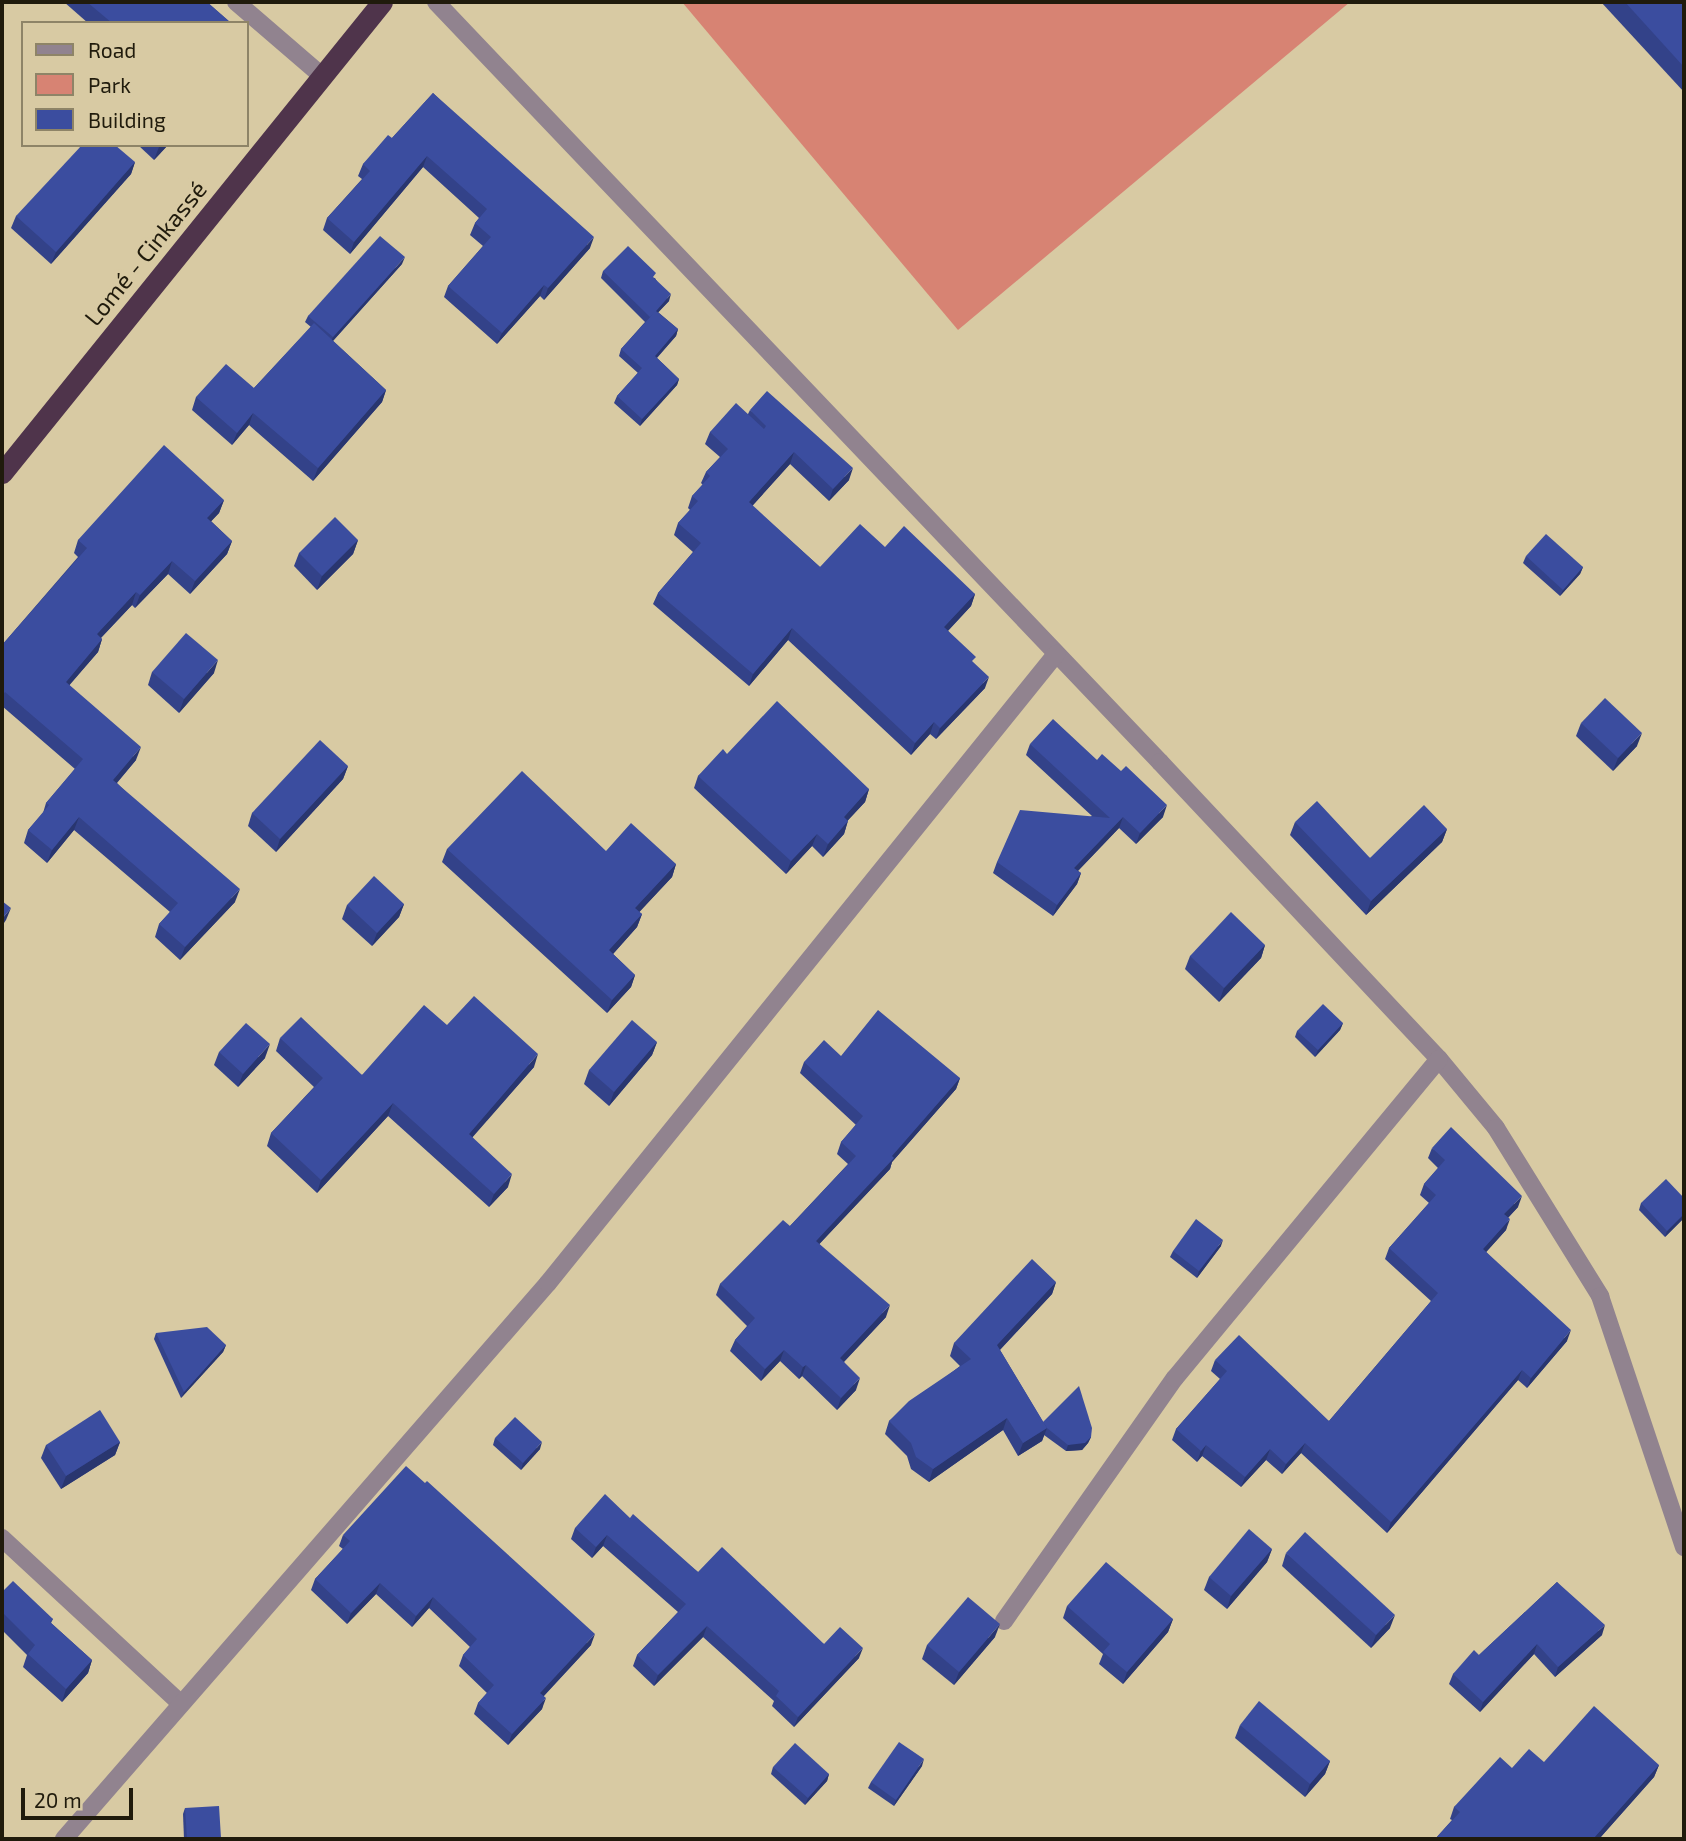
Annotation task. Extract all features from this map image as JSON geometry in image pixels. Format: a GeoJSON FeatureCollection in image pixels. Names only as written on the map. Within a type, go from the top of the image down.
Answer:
{"type":"FeatureCollection","features":[{"type":"Feature","properties":{"kind":"highway","name":"Lomé - Cinkassé"},"geometry":{"type":"LineString","coordinates":[[2,473],[382,2]]}},
{"type":"Feature","properties":{"kind":"street"},"geometry":{"type":"LineString","coordinates":[[236,2],[321,75]]}},
{"type":"Feature","properties":{"kind":"street"},"geometry":{"type":"LineString","coordinates":[[436,2],[1439,1059],[1496,1128],[1600,1296],[1684,1547]]}},
{"type":"Feature","properties":{"kind":"street"},"geometry":{"type":"LineString","coordinates":[[64,1839],[548,1283],[1056,654]]}},
{"type":"Feature","properties":{"kind":"street"},"geometry":{"type":"LineString","coordinates":[[1004,1621],[1175,1378],[1439,1059]]}},
{"type":"Feature","properties":{"kind":"street"},"geometry":{"type":"LineString","coordinates":[[2,1538],[181,1704]]}},
{"type":"Feature","properties":{"kind":"green space"},"geometry":{"type":"Polygon","coordinates":[[[682,2],[1350,2],[958,330],[682,2]]]}},
{"type":"Feature","properties":{"kind":"building"},"geometry":{"type":"Polygon","coordinates":[[[87,2],[207,2],[229,21],[110,21],[87,2]]]}},
{"type":"Feature","properties":{"kind":"building"},"geometry":{"type":"Polygon","coordinates":[[[1625,2],[1684,2],[1684,67],[1625,2]]]}},
{"type":"Feature","properties":{"kind":"building"},"geometry":{"type":"Polygon","coordinates":[[[433,93],[594,237],[548,288],[544,285],[502,333],[448,286],[491,237],[475,223],[487,209],[427,156],[354,242],[327,218],[370,171],[363,164],[388,135],[392,138],[433,93]]]}},
{"type":"Feature","properties":{"kind":"building"},"geometry":{"type":"Polygon","coordinates":[[[80,147],[117,147],[135,162],[56,252],[16,216],[80,147]]]}},
{"type":"Feature","properties":{"kind":"building"},"geometry":{"type":"Polygon","coordinates":[[[380,236],[405,257],[333,337],[308,316],[380,236]]]}},
{"type":"Feature","properties":{"kind":"building"},"geometry":{"type":"Polygon","coordinates":[[[628,246],[656,273],[653,277],[671,294],[656,311],[678,329],[655,356],[679,379],[642,419],[617,396],[642,368],[621,349],[653,314],[650,317],[603,271],[628,246]]]}},
{"type":"Feature","properties":{"kind":"building"},"geometry":{"type":"Polygon","coordinates":[[[314,323],[386,390],[318,468],[253,413],[237,433],[196,397],[226,364],[254,388],[314,323]]]}},
{"type":"Feature","properties":{"kind":"building"},"geometry":{"type":"Polygon","coordinates":[[[767,391],[853,468],[833,489],[794,452],[749,502],[820,567],[860,524],[885,547],[904,526],[975,594],[944,627],[976,657],[972,661],[989,677],[940,728],[934,722],[915,743],[792,628],[753,674],[658,593],[701,543],[678,523],[698,501],[692,496],[710,476],[706,472],[728,449],[710,432],[736,403],[764,429],[766,426],[750,410],[767,391]]]}},
{"type":"Feature","properties":{"kind":"building"},"geometry":{"type":"Polygon","coordinates":[[[164,445],[224,500],[207,518],[232,541],[195,581],[172,561],[140,595],[136,592],[97,634],[102,639],[66,682],[141,747],[113,780],[240,889],[185,947],[159,924],[178,903],[79,817],[52,850],[28,830],[49,805],[46,803],[83,759],[5,692],[2,696],[2,645],[87,548],[78,540],[164,445]]]}},
{"type":"Feature","properties":{"kind":"building"},"geometry":{"type":"Polygon","coordinates":[[[335,517],[358,540],[322,576],[299,553],[335,517]]]}},
{"type":"Feature","properties":{"kind":"building"},"geometry":{"type":"Polygon","coordinates":[[[1546,534],[1583,567],[1563,590],[1526,556],[1546,534]]]}},
{"type":"Feature","properties":{"kind":"building"},"geometry":{"type":"Polygon","coordinates":[[[186,633],[218,660],[184,699],[152,672],[186,633]]]}},
{"type":"Feature","properties":{"kind":"building"},"geometry":{"type":"Polygon","coordinates":[[[1605,698],[1642,733],[1618,758],[1581,723],[1605,698]]]}},
{"type":"Feature","properties":{"kind":"building"},"geometry":{"type":"Polygon","coordinates":[[[777,701],[869,789],[844,817],[848,821],[828,844],[817,834],[791,861],[698,776],[723,749],[727,754],[777,701]]]}},
{"type":"Feature","properties":{"kind":"building"},"geometry":{"type":"Polygon","coordinates":[[[1053,719],[1097,760],[1102,754],[1121,771],[1126,766],[1167,805],[1140,833],[1123,817],[1074,868],[1081,873],[1057,905],[997,862],[1020,810],[1110,818],[1030,744],[1053,719]]]}},
{"type":"Feature","properties":{"kind":"building"},"geometry":{"type":"Polygon","coordinates":[[[320,740],[348,766],[280,839],[252,813],[320,740]]]}},
{"type":"Feature","properties":{"kind":"building"},"geometry":{"type":"Polygon","coordinates":[[[522,771],[606,851],[631,823],[676,864],[635,908],[642,914],[609,950],[635,975],[612,1000],[447,849],[522,771]]]}},
{"type":"Feature","properties":{"kind":"building"},"geometry":{"type":"Polygon","coordinates":[[[1317,801],[1370,858],[1424,805],[1447,829],[1371,901],[1295,822],[1317,801]]]}},
{"type":"Feature","properties":{"kind":"building"},"geometry":{"type":"Polygon","coordinates":[[[374,876],[404,904],[377,933],[347,905],[374,876]]]}},
{"type":"Feature","properties":{"kind":"building"},"geometry":{"type":"Polygon","coordinates":[[[2,901],[11,908],[2,919],[2,901]]]}},
{"type":"Feature","properties":{"kind":"building"},"geometry":{"type":"Polygon","coordinates":[[[1231,912],[1265,945],[1224,988],[1190,956],[1231,912]]]}},
{"type":"Feature","properties":{"kind":"building"},"geometry":{"type":"Polygon","coordinates":[[[474,996],[538,1054],[469,1134],[512,1174],[494,1194],[393,1103],[321,1180],[271,1133],[323,1078],[280,1038],[301,1017],[362,1075],[424,1005],[447,1025],[474,996]]]}},
{"type":"Feature","properties":{"kind":"building"},"geometry":{"type":"Polygon","coordinates":[[[1323,1004],[1343,1023],[1318,1050],[1297,1031],[1323,1004]]]}},
{"type":"Feature","properties":{"kind":"building"},"geometry":{"type":"Polygon","coordinates":[[[878,1010],[960,1078],[892,1156],[894,1158],[816,1241],[890,1305],[840,1358],[860,1378],[841,1398],[806,1365],[803,1367],[784,1350],[765,1369],[735,1340],[755,1318],[720,1284],[783,1220],[790,1226],[856,1156],[841,1142],[863,1116],[804,1062],[824,1040],[841,1056],[878,1010]]]}},
{"type":"Feature","properties":{"kind":"building"},"geometry":{"type":"Polygon","coordinates":[[[632,1020],[657,1042],[614,1092],[589,1070],[632,1020]]]}},
{"type":"Feature","properties":{"kind":"building"},"geometry":{"type":"Polygon","coordinates":[[[246,1023],[270,1044],[243,1074],[219,1052],[246,1023]]]}},
{"type":"Feature","properties":{"kind":"building"},"geometry":{"type":"Polygon","coordinates":[[[1451,1127],[1522,1196],[1504,1214],[1510,1219],[1483,1249],[1571,1330],[1531,1378],[1522,1370],[1391,1522],[1305,1443],[1286,1464],[1270,1449],[1245,1477],[1206,1445],[1201,1451],[1176,1429],[1227,1371],[1215,1360],[1239,1335],[1329,1421],[1438,1293],[1389,1248],[1436,1195],[1424,1184],[1445,1160],[1432,1148],[1451,1127]]]}},
{"type":"Feature","properties":{"kind":"building"},"geometry":{"type":"Polygon","coordinates":[[[1666,1179],[1684,1198],[1684,1214],[1667,1231],[1641,1203],[1666,1179]]]}},
{"type":"Feature","properties":{"kind":"building"},"geometry":{"type":"Polygon","coordinates":[[[1196,1219],[1223,1240],[1199,1271],[1173,1251],[1196,1219]]]}},
{"type":"Feature","properties":{"kind":"building"},"geometry":{"type":"Polygon","coordinates":[[[1032,1259],[1056,1282],[997,1345],[1047,1428],[1023,1443],[1007,1418],[933,1469],[916,1457],[911,1443],[889,1421],[909,1401],[971,1359],[954,1343],[1032,1259]]]}},
{"type":"Feature","properties":{"kind":"building"},"geometry":{"type":"Polygon","coordinates":[[[207,1327],[226,1345],[184,1392],[156,1333],[207,1327]]]}},
{"type":"Feature","properties":{"kind":"building"},"geometry":{"type":"Polygon","coordinates":[[[1079,1386],[1092,1428],[1091,1437],[1085,1443],[1068,1445],[1043,1422],[1079,1386]]]}},
{"type":"Feature","properties":{"kind":"building"},"geometry":{"type":"Polygon","coordinates":[[[100,1410],[120,1442],[66,1476],[46,1445],[100,1410]]]}},
{"type":"Feature","properties":{"kind":"building"},"geometry":{"type":"Polygon","coordinates":[[[515,1417],[542,1442],[523,1463],[495,1438],[515,1417]]]}},
{"type":"Feature","properties":{"kind":"building"},"geometry":{"type":"Polygon","coordinates":[[[406,1466],[425,1483],[427,1481],[595,1634],[540,1693],[546,1698],[512,1734],[478,1703],[494,1685],[463,1655],[477,1639],[433,1597],[416,1616],[380,1583],[351,1613],[315,1579],[350,1541],[343,1535],[406,1466]]]}},
{"type":"Feature","properties":{"kind":"building"},"geometry":{"type":"Polygon","coordinates":[[[605,1494],[630,1518],[633,1514],[698,1572],[722,1547],[824,1644],[840,1627],[863,1648],[798,1717],[776,1696],[779,1691],[707,1626],[658,1675],[637,1655],[686,1604],[607,1535],[596,1547],[575,1528],[605,1494]]]}},
{"type":"Feature","properties":{"kind":"building"},"geometry":{"type":"Polygon","coordinates":[[[1249,1529],[1272,1549],[1231,1596],[1209,1577],[1249,1529]]]}},
{"type":"Feature","properties":{"kind":"building"},"geometry":{"type":"Polygon","coordinates":[[[1305,1532],[1395,1615],[1376,1635],[1286,1553],[1305,1532]]]}},
{"type":"Feature","properties":{"kind":"building"},"geometry":{"type":"Polygon","coordinates":[[[1106,1562],[1173,1619],[1127,1672],[1103,1652],[1110,1644],[1067,1606],[1106,1562]]]}},
{"type":"Feature","properties":{"kind":"building"},"geometry":{"type":"Polygon","coordinates":[[[13,1581],[53,1619],[50,1622],[92,1660],[66,1689],[28,1654],[35,1645],[2,1612],[2,1592],[13,1581]]]}},
{"type":"Feature","properties":{"kind":"building"},"geometry":{"type":"Polygon","coordinates":[[[1557,1582],[1605,1625],[1558,1667],[1537,1644],[1483,1702],[1453,1674],[1474,1650],[1479,1655],[1557,1582]]]}},
{"type":"Feature","properties":{"kind":"building"},"geometry":{"type":"Polygon","coordinates":[[[968,1597],[1000,1624],[959,1672],[927,1645],[968,1597]]]}},
{"type":"Feature","properties":{"kind":"building"},"geometry":{"type":"Polygon","coordinates":[[[1259,1701],[1330,1761],[1310,1784],[1240,1725],[1259,1701]]]}},
{"type":"Feature","properties":{"kind":"building"},"geometry":{"type":"Polygon","coordinates":[[[1594,1706],[1659,1765],[1593,1839],[1435,1839],[1460,1812],[1454,1807],[1500,1757],[1512,1768],[1529,1749],[1544,1762],[1594,1706]]]}},
{"type":"Feature","properties":{"kind":"building"},"geometry":{"type":"Polygon","coordinates":[[[899,1742],[924,1759],[896,1800],[871,1782],[899,1742]]]}},
{"type":"Feature","properties":{"kind":"building"},"geometry":{"type":"Polygon","coordinates":[[[795,1743],[829,1774],[808,1798],[773,1767],[795,1743]]]}},
{"type":"Feature","properties":{"kind":"building"},"geometry":{"type":"Polygon","coordinates":[[[219,1806],[221,1838],[187,1839],[185,1808],[219,1806]]]}}]}
